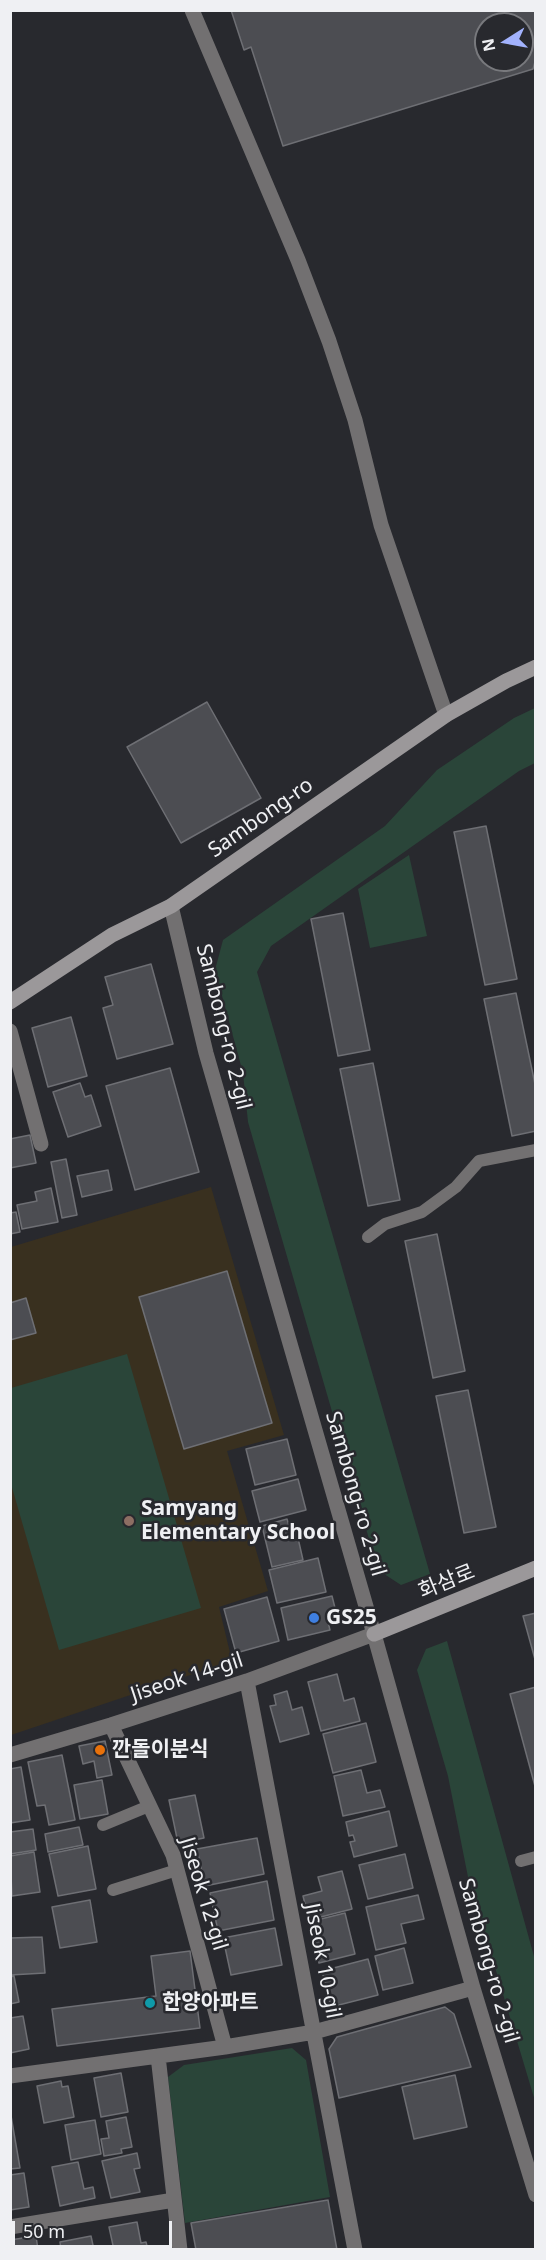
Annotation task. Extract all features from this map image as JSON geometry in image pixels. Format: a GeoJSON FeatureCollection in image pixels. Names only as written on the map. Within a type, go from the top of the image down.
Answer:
{"type":"FeatureCollection","features":[{"type":"Feature","properties":{"kind":"street"},"geometry":{"type":"LineString","coordinates":[[192,10],[298,260],[329,341],[355,420],[381,525],[446,716]]}},
{"type":"Feature","properties":{"kind":"street","name":"Sambong-ro"},"geometry":{"type":"LineString","coordinates":[[10,1002],[112,935],[171,906],[446,716],[506,681],[536,667]]}},
{"type":"Feature","properties":{"kind":"street","name":"Sambong-ro 2-gil"},"geometry":{"type":"LineString","coordinates":[[171,906],[206,1053],[374,1634],[473,1988],[536,2195]]}},
{"type":"Feature","properties":{"kind":"street"},"geometry":{"type":"LineString","coordinates":[[10,1031],[41,1144]]}},
{"type":"Feature","properties":{"kind":"street","name":"화삼로"},"geometry":{"type":"LineString","coordinates":[[374,1634],[536,1568]]}},
{"type":"Feature","properties":{"kind":"street","name":"Jiseok 14-gil"},"geometry":{"type":"LineString","coordinates":[[10,1755],[247,1681],[374,1634]]}},
{"type":"Feature","properties":{"kind":"street","name":"Jiseok 10-gil"},"geometry":{"type":"LineString","coordinates":[[247,1681],[355,2250]]}},
{"type":"Feature","properties":{"kind":"street","name":"Jiseok 12-gil"},"geometry":{"type":"LineString","coordinates":[[111,1725],[173,1855],[225,2047]]}},
{"type":"Feature","properties":{"kind":"street"},"geometry":{"type":"LineString","coordinates":[[10,2076],[225,2047],[314,2032],[473,1988]]}},
{"type":"Feature","properties":{"kind":"street"},"geometry":{"type":"LineString","coordinates":[[158,2056],[180,2250]]}},
{"type":"Feature","properties":{"kind":"street"},"geometry":{"type":"LineString","coordinates":[[10,2227],[174,2200]]}},
{"type":"Feature","properties":{"kind":"lane"},"geometry":{"type":"LineString","coordinates":[[368,1237],[385,1224],[422,1212],[456,1187],[479,1161],[536,1150]]}},
{"type":"Feature","properties":{"kind":"lane"},"geometry":{"type":"LineString","coordinates":[[103,1825],[150,1806]]}},
{"type":"Feature","properties":{"kind":"lane"},"geometry":{"type":"LineString","coordinates":[[521,1861],[536,1857]]}},
{"type":"Feature","properties":{"kind":"lane"},"geometry":{"type":"LineString","coordinates":[[112,1890],[177,1870]]}},
{"type":"Feature","properties":{"kind":"shaded area","name":"Samyang Elementary School"},"geometry":{"type":"Polygon","coordinates":[[[211,1187],[284,1435],[227,1451],[268,1591],[219,1607],[232,1661],[11,1735],[11,1247],[211,1187]]]}},
{"type":"Feature","properties":{"kind":"green space"},"geometry":{"type":"Polygon","coordinates":[[[535,708],[535,763],[519,771],[271,946],[257,972],[430,1574],[401,1585],[378,1570],[248,1122],[243,1073],[215,970],[223,940],[385,826],[437,770],[514,718],[535,708]]]}},
{"type":"Feature","properties":{"kind":"green space"},"geometry":{"type":"Polygon","coordinates":[[[409,855],[427,936],[370,948],[358,889],[409,855]]]}},
{"type":"Feature","properties":{"kind":"green space"},"geometry":{"type":"Polygon","coordinates":[[[127,1354],[201,1608],[59,1650],[11,1484],[11,1388],[127,1354]]]}},
{"type":"Feature","properties":{"kind":"green space"},"geometry":{"type":"Polygon","coordinates":[[[447,1641],[535,1960],[535,2101],[468,1877],[448,1776],[417,1670],[426,1649],[447,1641]]]}},
{"type":"Feature","properties":{"kind":"green space"},"geometry":{"type":"Polygon","coordinates":[[[292,2048],[306,2060],[330,2197],[185,2223],[168,2077],[184,2065],[292,2048]]]}},
{"type":"Feature","properties":{"kind":"building"},"geometry":{"type":"Polygon","coordinates":[[[231,10],[536,10],[534,65],[534,12],[474,12],[474,72],[523,72],[283,146],[251,47],[244,50],[231,10]]]}},
{"type":"Feature","properties":{"kind":"building"},"geometry":{"type":"Polygon","coordinates":[[[207,702],[261,798],[181,843],[127,747],[207,702]]]}},
{"type":"Feature","properties":{"kind":"building"},"geometry":{"type":"Polygon","coordinates":[[[486,826],[517,979],[485,985],[454,832],[486,826]]]}},
{"type":"Feature","properties":{"kind":"building"},"geometry":{"type":"Polygon","coordinates":[[[343,913],[370,1050],[338,1056],[311,919],[343,913]]]}},
{"type":"Feature","properties":{"kind":"building"},"geometry":{"type":"Polygon","coordinates":[[[151,964],[173,1044],[117,1059],[103,1008],[113,1005],[105,977],[151,964]]]}},
{"type":"Feature","properties":{"kind":"building"},"geometry":{"type":"Polygon","coordinates":[[[516,993],[536,1089],[536,1131],[512,1136],[484,999],[516,993]]]}},
{"type":"Feature","properties":{"kind":"building"},"geometry":{"type":"Polygon","coordinates":[[[71,1017],[87,1076],[48,1087],[32,1028],[71,1017]]]}},
{"type":"Feature","properties":{"kind":"building"},"geometry":{"type":"Polygon","coordinates":[[[373,1063],[400,1200],[368,1206],[340,1069],[373,1063]]]}},
{"type":"Feature","properties":{"kind":"building"},"geometry":{"type":"Polygon","coordinates":[[[170,1068],[199,1172],[135,1190],[106,1086],[170,1068]]]}},
{"type":"Feature","properties":{"kind":"building"},"geometry":{"type":"Polygon","coordinates":[[[80,1083],[85,1097],[91,1095],[101,1126],[68,1137],[53,1092],[80,1083]]]}},
{"type":"Feature","properties":{"kind":"building"},"geometry":{"type":"Polygon","coordinates":[[[30,1135],[36,1163],[10,1168],[10,1139],[30,1135]]]}},
{"type":"Feature","properties":{"kind":"building"},"geometry":{"type":"Polygon","coordinates":[[[66,1159],[77,1215],[62,1218],[51,1162],[66,1159]]]}},
{"type":"Feature","properties":{"kind":"building"},"geometry":{"type":"Polygon","coordinates":[[[108,1170],[112,1190],[82,1197],[77,1176],[108,1170]]]}},
{"type":"Feature","properties":{"kind":"building"},"geometry":{"type":"Polygon","coordinates":[[[51,1188],[58,1222],[22,1229],[17,1205],[37,1201],[35,1192],[51,1188]]]}},
{"type":"Feature","properties":{"kind":"building"},"geometry":{"type":"Polygon","coordinates":[[[16,1212],[20,1232],[10,1234],[10,1213],[16,1212]]]}},
{"type":"Feature","properties":{"kind":"building"},"geometry":{"type":"Polygon","coordinates":[[[437,1234],[465,1371],[433,1378],[405,1241],[437,1234]]]}},
{"type":"Feature","properties":{"kind":"building"},"geometry":{"type":"Polygon","coordinates":[[[227,1271],[272,1423],[184,1449],[139,1297],[227,1271]]]}},
{"type":"Feature","properties":{"kind":"building"},"geometry":{"type":"Polygon","coordinates":[[[26,1298],[36,1333],[10,1340],[10,1303],[26,1298]]]}},
{"type":"Feature","properties":{"kind":"building"},"geometry":{"type":"Polygon","coordinates":[[[468,1390],[496,1527],[464,1533],[436,1396],[468,1390]]]}},
{"type":"Feature","properties":{"kind":"building"},"geometry":{"type":"Polygon","coordinates":[[[287,1439],[296,1475],[255,1485],[246,1449],[287,1439]]]}},
{"type":"Feature","properties":{"kind":"building"},"geometry":{"type":"Polygon","coordinates":[[[298,1479],[306,1510],[260,1522],[252,1491],[298,1479]]]}},
{"type":"Feature","properties":{"kind":"building"},"geometry":{"type":"Polygon","coordinates":[[[287,1519],[289,1526],[295,1525],[303,1560],[272,1567],[262,1526],[287,1519]]]}},
{"type":"Feature","properties":{"kind":"building"},"geometry":{"type":"Polygon","coordinates":[[[318,1558],[326,1592],[277,1603],[269,1570],[318,1558]]]}},
{"type":"Feature","properties":{"kind":"building"},"geometry":{"type":"Polygon","coordinates":[[[332,1596],[337,1616],[327,1618],[330,1630],[288,1640],[281,1608],[332,1596]]]}},
{"type":"Feature","properties":{"kind":"building"},"geometry":{"type":"Polygon","coordinates":[[[267,1597],[279,1641],[236,1653],[224,1609],[267,1597]]]}},
{"type":"Feature","properties":{"kind":"building"},"geometry":{"type":"Polygon","coordinates":[[[536,1613],[536,1663],[523,1616],[536,1613]]]}},
{"type":"Feature","properties":{"kind":"building"},"geometry":{"type":"Polygon","coordinates":[[[337,1674],[344,1701],[354,1698],[360,1721],[321,1731],[308,1682],[337,1674]]]}},
{"type":"Feature","properties":{"kind":"building"},"geometry":{"type":"Polygon","coordinates":[[[536,1687],[536,1790],[510,1694],[536,1687]]]}},
{"type":"Feature","properties":{"kind":"building"},"geometry":{"type":"Polygon","coordinates":[[[287,1691],[292,1710],[302,1707],[309,1734],[280,1742],[270,1706],[276,1705],[274,1695],[287,1691]]]}},
{"type":"Feature","properties":{"kind":"building"},"geometry":{"type":"Polygon","coordinates":[[[366,1723],[376,1762],[333,1773],[323,1734],[366,1723]]]}},
{"type":"Feature","properties":{"kind":"building"},"geometry":{"type":"Polygon","coordinates":[[[105,1741],[112,1775],[97,1778],[94,1761],[83,1764],[79,1746],[105,1741]]]}},
{"type":"Feature","properties":{"kind":"building"},"geometry":{"type":"Polygon","coordinates":[[[62,1755],[75,1820],[49,1825],[45,1805],[37,1806],[28,1762],[62,1755]]]}},
{"type":"Feature","properties":{"kind":"building"},"geometry":{"type":"Polygon","coordinates":[[[21,1767],[30,1820],[10,1823],[10,1769],[21,1767]]]}},
{"type":"Feature","properties":{"kind":"building"},"geometry":{"type":"Polygon","coordinates":[[[361,1770],[367,1793],[380,1790],[385,1807],[343,1816],[334,1776],[361,1770]]]}},
{"type":"Feature","properties":{"kind":"building"},"geometry":{"type":"Polygon","coordinates":[[[102,1780],[108,1814],[80,1819],[74,1785],[102,1780]]]}},
{"type":"Feature","properties":{"kind":"building"},"geometry":{"type":"Polygon","coordinates":[[[195,1795],[204,1838],[178,1843],[169,1800],[195,1795]]]}},
{"type":"Feature","properties":{"kind":"building"},"geometry":{"type":"Polygon","coordinates":[[[389,1811],[397,1846],[354,1857],[350,1842],[355,1841],[353,1835],[349,1836],[346,1822],[389,1811]]]}},
{"type":"Feature","properties":{"kind":"building"},"geometry":{"type":"Polygon","coordinates":[[[79,1827],[83,1845],[48,1852],[45,1834],[79,1827]]]}},
{"type":"Feature","properties":{"kind":"building"},"geometry":{"type":"Polygon","coordinates":[[[33,1829],[36,1850],[10,1854],[10,1832],[33,1829]]]}},
{"type":"Feature","properties":{"kind":"building"},"geometry":{"type":"Polygon","coordinates":[[[257,1838],[264,1874],[205,1886],[197,1849],[257,1838]]]}},
{"type":"Feature","properties":{"kind":"building"},"geometry":{"type":"Polygon","coordinates":[[[88,1846],[96,1889],[58,1896],[49,1854],[88,1846]]]}},
{"type":"Feature","properties":{"kind":"building"},"geometry":{"type":"Polygon","coordinates":[[[34,1852],[40,1892],[12,1896],[10,1856],[34,1852]]]}},
{"type":"Feature","properties":{"kind":"building"},"geometry":{"type":"Polygon","coordinates":[[[405,1854],[413,1888],[368,1899],[359,1865],[405,1854]]]}},
{"type":"Feature","properties":{"kind":"building"},"geometry":{"type":"Polygon","coordinates":[[[342,1871],[352,1909],[309,1920],[303,1896],[322,1891],[318,1877],[342,1871]]]}},
{"type":"Feature","properties":{"kind":"building"},"geometry":{"type":"Polygon","coordinates":[[[267,1881],[274,1920],[218,1931],[210,1893],[267,1881]]]}},
{"type":"Feature","properties":{"kind":"building"},"geometry":{"type":"Polygon","coordinates":[[[418,1895],[424,1919],[401,1924],[406,1943],[376,1950],[366,1907],[418,1895]]]}},
{"type":"Feature","properties":{"kind":"building"},"geometry":{"type":"Polygon","coordinates":[[[90,1900],[97,1942],[60,1948],[52,1907],[90,1900]]]}},
{"type":"Feature","properties":{"kind":"building"},"geometry":{"type":"Polygon","coordinates":[[[345,1913],[355,1954],[319,1963],[309,1922],[345,1913]]]}},
{"type":"Feature","properties":{"kind":"building"},"geometry":{"type":"Polygon","coordinates":[[[275,1928],[282,1965],[231,1975],[223,1938],[275,1928]]]}},
{"type":"Feature","properties":{"kind":"building"},"geometry":{"type":"Polygon","coordinates":[[[42,1937],[45,1973],[10,1975],[10,1938],[42,1937]]]}},
{"type":"Feature","properties":{"kind":"building"},"geometry":{"type":"Polygon","coordinates":[[[404,1948],[413,1983],[383,1990],[375,1956],[404,1948]]]}},
{"type":"Feature","properties":{"kind":"building","name":"한양아파트"},"geometry":{"type":"Polygon","coordinates":[[[190,1951],[200,2028],[57,2046],[52,2009],[156,1996],[151,1956],[190,1951]]]}},
{"type":"Feature","properties":{"kind":"building"},"geometry":{"type":"Polygon","coordinates":[[[368,1959],[378,1995],[331,2007],[322,1971],[368,1959]]]}},
{"type":"Feature","properties":{"kind":"building"},"geometry":{"type":"Polygon","coordinates":[[[14,1976],[19,2002],[10,2004],[10,1977],[14,1976]]]}},
{"type":"Feature","properties":{"kind":"building"},"geometry":{"type":"Polygon","coordinates":[[[445,2007],[454,2014],[471,2067],[339,2098],[329,2049],[337,2037],[445,2007]]]}},
{"type":"Feature","properties":{"kind":"building"},"geometry":{"type":"Polygon","coordinates":[[[23,2016],[29,2049],[10,2053],[10,2018],[23,2016]]]}},
{"type":"Feature","properties":{"kind":"building"},"geometry":{"type":"Polygon","coordinates":[[[121,2073],[128,2112],[101,2117],[94,2078],[121,2073]]]}},
{"type":"Feature","properties":{"kind":"building"},"geometry":{"type":"Polygon","coordinates":[[[455,2075],[467,2127],[414,2139],[402,2087],[455,2075]]]}},
{"type":"Feature","properties":{"kind":"building"},"geometry":{"type":"Polygon","coordinates":[[[61,2081],[62,2087],[68,2086],[74,2117],[44,2123],[37,2086],[61,2081]]]}},
{"type":"Feature","properties":{"kind":"building"},"geometry":{"type":"Polygon","coordinates":[[[10,2110],[20,2168],[10,2169],[10,2110]]]}},
{"type":"Feature","properties":{"kind":"building"},"geometry":{"type":"Polygon","coordinates":[[[126,2117],[132,2147],[121,2149],[122,2153],[104,2156],[101,2139],[109,2138],[106,2121],[126,2117]]]}},
{"type":"Feature","properties":{"kind":"building"},"geometry":{"type":"Polygon","coordinates":[[[95,2120],[101,2154],[71,2160],[65,2125],[95,2120]]]}},
{"type":"Feature","properties":{"kind":"building"},"geometry":{"type":"Polygon","coordinates":[[[137,2153],[140,2168],[134,2169],[140,2192],[111,2198],[102,2161],[137,2153]]]}},
{"type":"Feature","properties":{"kind":"building"},"geometry":{"type":"Polygon","coordinates":[[[78,2162],[84,2189],[93,2187],[95,2198],[60,2206],[52,2167],[78,2162]]]}},
{"type":"Feature","properties":{"kind":"building"},"geometry":{"type":"Polygon","coordinates":[[[24,2173],[29,2207],[10,2210],[10,2175],[24,2173]]]}},
{"type":"Feature","properties":{"kind":"building"},"geometry":{"type":"Polygon","coordinates":[[[328,2200],[337,2250],[196,2250],[191,2223],[328,2200]]]}},
{"type":"Feature","properties":{"kind":"building"},"geometry":{"type":"Polygon","coordinates":[[[137,2222],[141,2243],[146,2242],[148,2250],[114,2250],[109,2227],[137,2222]]]}},
{"type":"Feature","properties":{"kind":"building"},"geometry":{"type":"Polygon","coordinates":[[[36,2236],[38,2250],[10,2250],[10,2240],[36,2236]]]}},
{"type":"Feature","properties":{"kind":"building"},"geometry":{"type":"Polygon","coordinates":[[[91,2236],[94,2250],[61,2250],[60,2242],[91,2236]]]}},
{"type":"Feature","properties":{"kind":"place","name":"Samyang Elementary School"},"geometry":{"type":"Point","coordinates":[129,1521]}},
{"type":"Feature","properties":{"kind":"place","name":"GS25"},"geometry":{"type":"Point","coordinates":[314,1618]}},
{"type":"Feature","properties":{"kind":"place","name":"깐돌이분식"},"geometry":{"type":"Point","coordinates":[100,1750]}},
{"type":"Feature","properties":{"kind":"place","name":"한양아파트"},"geometry":{"type":"Point","coordinates":[150,2003]}}]}
